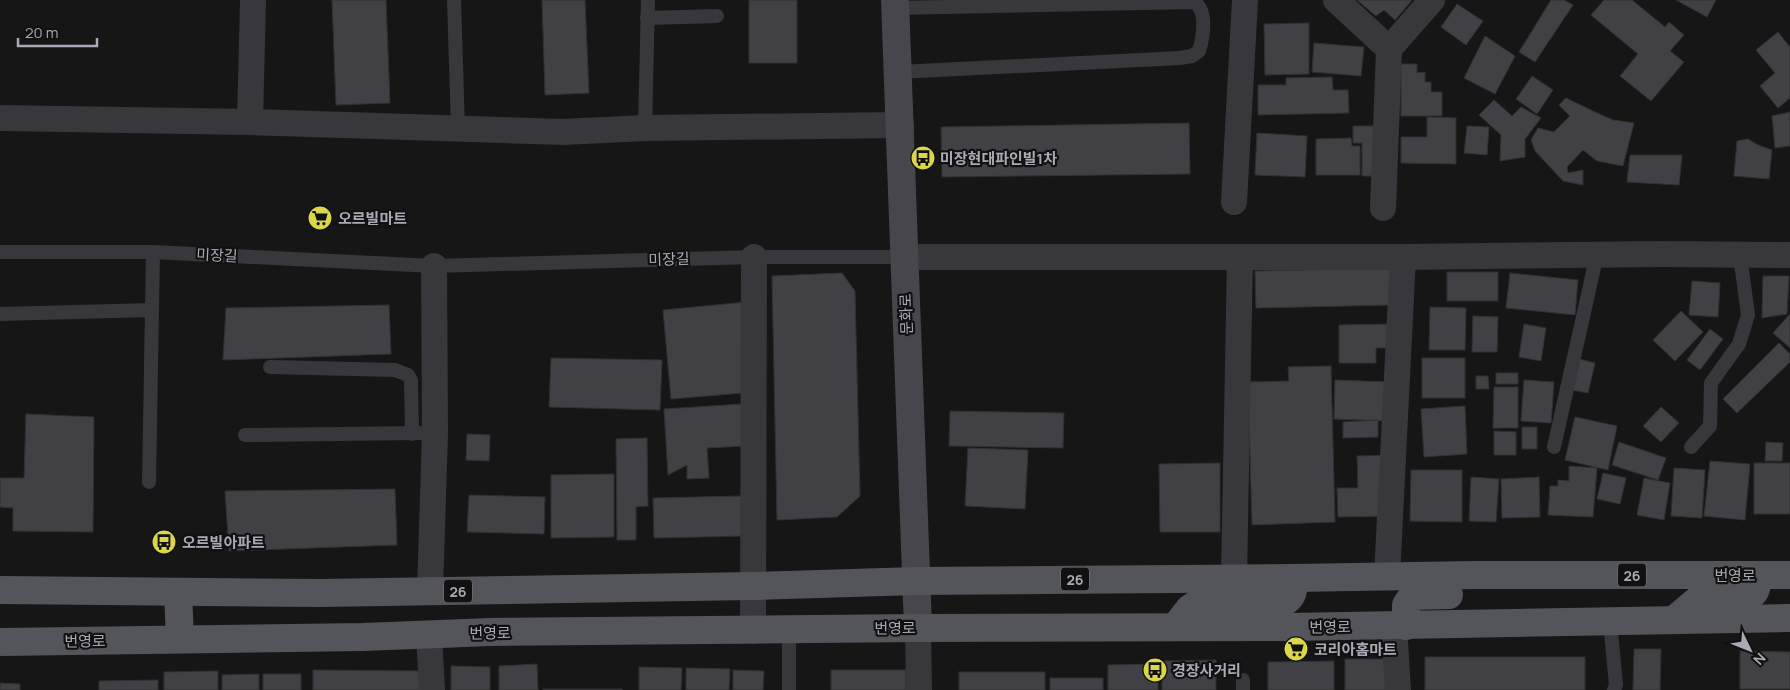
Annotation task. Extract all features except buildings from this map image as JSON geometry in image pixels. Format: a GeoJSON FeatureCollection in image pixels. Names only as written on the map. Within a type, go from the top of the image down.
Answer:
{"type":"FeatureCollection","features":[{"type":"Feature","properties":{"kind":"main road","name":"번영로"},"geometry":{"type":"LineString","coordinates":[[0,590],[320,594],[916,581],[1387,577],[1474,574],[1790,574]]}},
{"type":"Feature","properties":{"kind":"main road"},"geometry":{"type":"LineString","coordinates":[[1400,626],[1406,605],[1412,596],[1457,594],[1474,574]]}},
{"type":"Feature","properties":{"kind":"main road"},"geometry":{"type":"LineString","coordinates":[[1675,619],[1701,597],[1750,596],[1754,594],[1757,587],[1756,575]]}},
{"type":"Feature","properties":{"kind":"main road"},"geometry":{"type":"LineString","coordinates":[[1175,627],[1189,609],[1198,603],[1286,601],[1292,597],[1293,578]]}},
{"type":"Feature","properties":{"kind":"main road"},"geometry":{"type":"LineString","coordinates":[[178,592],[180,639]]}},
{"type":"Feature","properties":{"kind":"main road","name":"번영로"},"geometry":{"type":"LineString","coordinates":[[0,642],[499,632],[1400,626],[1790,618]]}},
{"type":"Feature","properties":{"kind":"street"},"geometry":{"type":"LineString","coordinates":[[250,122],[254,0]]}},
{"type":"Feature","properties":{"kind":"street"},"geometry":{"type":"LineString","coordinates":[[1234,202],[1245,0]]}},
{"type":"Feature","properties":{"kind":"street"},"geometry":{"type":"LineString","coordinates":[[1336,0],[1389,49]]}},
{"type":"Feature","properties":{"kind":"street"},"geometry":{"type":"LineString","coordinates":[[1383,208],[1389,49],[1432,0]]}},
{"type":"Feature","properties":{"kind":"street","name":"문화로"},"geometry":{"type":"LineString","coordinates":[[896,4],[901,126],[903,257],[918,628]]}},
{"type":"Feature","properties":{"kind":"street"},"geometry":{"type":"LineString","coordinates":[[0,118],[250,122],[562,132],[645,128],[901,126]]}},
{"type":"Feature","properties":{"kind":"street"},"geometry":{"type":"LineString","coordinates":[[903,257],[1790,255]]}},
{"type":"Feature","properties":{"kind":"street"},"geometry":{"type":"LineString","coordinates":[[1387,577],[1403,256]]}},
{"type":"Feature","properties":{"kind":"street"},"geometry":{"type":"LineString","coordinates":[[752,631],[754,257]]}},
{"type":"Feature","properties":{"kind":"street"},"geometry":{"type":"LineString","coordinates":[[1234,578],[1240,257]]}},
{"type":"Feature","properties":{"kind":"street"},"geometry":{"type":"LineString","coordinates":[[430,591],[424,433],[434,266]]}},
{"type":"Feature","properties":{"kind":"street"},"geometry":{"type":"LineString","coordinates":[[1398,690],[1400,626]]}},
{"type":"Feature","properties":{"kind":"street"},"geometry":{"type":"LineString","coordinates":[[918,628],[919,690]]}},
{"type":"Feature","properties":{"kind":"street"},"geometry":{"type":"LineString","coordinates":[[429,634],[432,690]]}},
{"type":"Feature","properties":{"kind":"lane"},"geometry":{"type":"LineString","coordinates":[[454,0],[458,130]]}},
{"type":"Feature","properties":{"kind":"lane"},"geometry":{"type":"LineString","coordinates":[[645,128],[648,0]]}},
{"type":"Feature","properties":{"kind":"lane"},"geometry":{"type":"LineString","coordinates":[[896,4],[1194,2],[1199,5],[1202,13],[1202,41],[1199,51],[1192,56],[899,72]]}},
{"type":"Feature","properties":{"kind":"lane"},"geometry":{"type":"LineString","coordinates":[[647,18],[717,16]]}},
{"type":"Feature","properties":{"kind":"lane","name":"미장길"},"geometry":{"type":"LineString","coordinates":[[0,252],[153,252],[434,266],[754,257],[903,257]]}},
{"type":"Feature","properties":{"kind":"lane"},"geometry":{"type":"LineString","coordinates":[[149,482],[153,252]]}},
{"type":"Feature","properties":{"kind":"lane"},"geometry":{"type":"LineString","coordinates":[[1554,447],[1597,254]]}},
{"type":"Feature","properties":{"kind":"lane"},"geometry":{"type":"LineString","coordinates":[[1691,447],[1710,426],[1711,383],[1739,344],[1748,316],[1740,255]]}},
{"type":"Feature","properties":{"kind":"lane"},"geometry":{"type":"LineString","coordinates":[[0,314],[152,310]]}},
{"type":"Feature","properties":{"kind":"lane"},"geometry":{"type":"LineString","coordinates":[[246,434],[424,433],[412,380],[408,375],[395,370],[270,367]]}},
{"type":"Feature","properties":{"kind":"lane"},"geometry":{"type":"LineString","coordinates":[[1610,622],[1616,685],[1614,690]]}},
{"type":"Feature","properties":{"kind":"lane"},"geometry":{"type":"LineString","coordinates":[[789,630],[789,690]]}},
{"type":"Feature","properties":{"kind":"place","name":"미장현대파인빌1차"},"geometry":{"type":"Point","coordinates":[923,158]}},
{"type":"Feature","properties":{"kind":"place","name":"오르빌마트"},"geometry":{"type":"Point","coordinates":[320,218]}},
{"type":"Feature","properties":{"kind":"place","name":"오르빌아파트"},"geometry":{"type":"Point","coordinates":[164,542]}},
{"type":"Feature","properties":{"kind":"place","name":"코리아홈마트"},"geometry":{"type":"Point","coordinates":[1296,649]}},
{"type":"Feature","properties":{"kind":"place","name":"경장사거리"},"geometry":{"type":"Point","coordinates":[1155,670]}}]}
